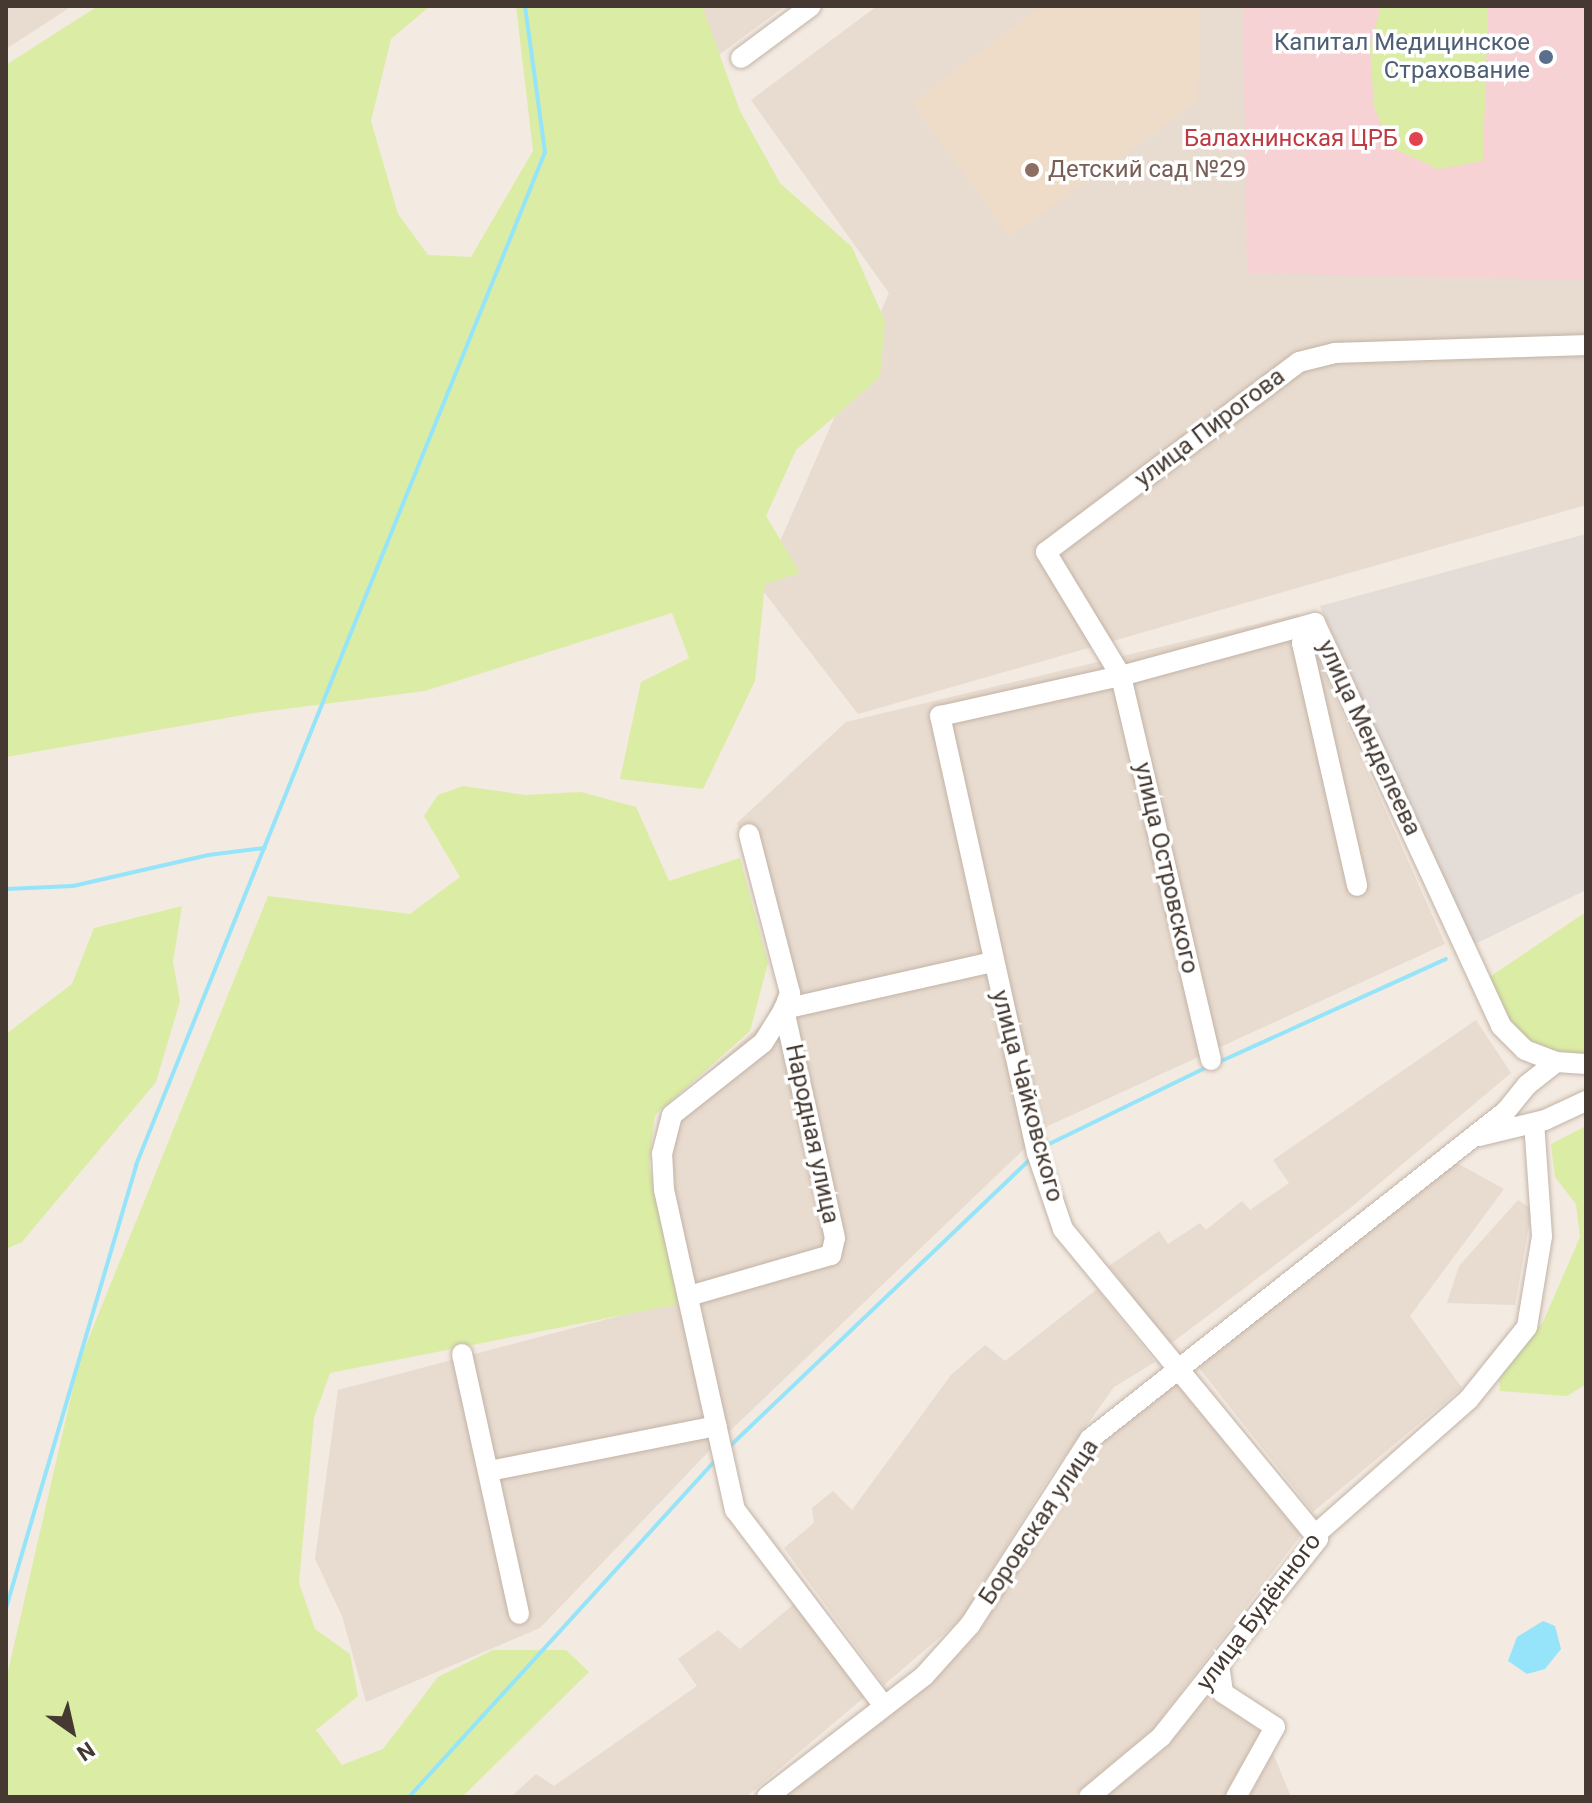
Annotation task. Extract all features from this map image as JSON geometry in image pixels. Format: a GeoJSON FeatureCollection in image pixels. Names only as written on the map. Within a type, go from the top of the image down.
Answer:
{"type":"FeatureCollection","features":[{"type":"Feature","properties":{"kind":"street"},"geometry":{"type":"LineString","coordinates":[[741,58],[811,6]]}},
{"type":"Feature","properties":{"kind":"street","name":"улица Пирогова"},"geometry":{"type":"LineString","coordinates":[[1121,676],[1046,552],[1299,362],[1335,353],[1586,345]]}},
{"type":"Feature","properties":{"kind":"street"},"geometry":{"type":"LineString","coordinates":[[1121,676],[1315,623]]}},
{"type":"Feature","properties":{"kind":"street","name":"улица Менделеева"},"geometry":{"type":"LineString","coordinates":[[1315,623],[1302,643],[1357,886]]}},
{"type":"Feature","properties":{"kind":"street","name":"улица Менделеева"},"geometry":{"type":"LineString","coordinates":[[1315,623],[1501,1026],[1525,1050],[1556,1062]]}},
{"type":"Feature","properties":{"kind":"street","name":"улица Чайковского"},"geometry":{"type":"LineString","coordinates":[[1121,676],[940,716],[993,962],[1037,1153],[1063,1229],[1315,1535]]}},
{"type":"Feature","properties":{"kind":"street","name":"улица Островского"},"geometry":{"type":"LineString","coordinates":[[1121,676],[1211,1060]]}},
{"type":"Feature","properties":{"kind":"street","name":"Народная улица"},"geometry":{"type":"LineString","coordinates":[[749,834],[790,993],[763,1043],[672,1115],[662,1154],[664,1190],[735,1510],[884,1706]]}},
{"type":"Feature","properties":{"kind":"street"},"geometry":{"type":"LineString","coordinates":[[784,1009],[993,962]]}},
{"type":"Feature","properties":{"kind":"street","name":"Народная улица"},"geometry":{"type":"LineString","coordinates":[[689,1296],[831,1255],[835,1238],[784,1009]]}},
{"type":"Feature","properties":{"kind":"street"},"geometry":{"type":"LineString","coordinates":[[1525,1050],[1527,1085]]}},
{"type":"Feature","properties":{"kind":"street"},"geometry":{"type":"LineString","coordinates":[[1556,1062],[1586,1064]]}},
{"type":"Feature","properties":{"kind":"street","name":"Боровская улица"},"geometry":{"type":"LineString","coordinates":[[767,1797],[924,1676],[970,1625],[1090,1439],[1176,1366],[1506,1111],[1527,1085],[1556,1062]]}},
{"type":"Feature","properties":{"kind":"street","name":"Боровская улица"},"geometry":{"type":"LineString","coordinates":[[1471,1138],[1534,1123],[1586,1101]]}},
{"type":"Feature","properties":{"kind":"street","name":"улица Будённого"},"geometry":{"type":"LineString","coordinates":[[1089,1797],[1161,1737],[1318,1539],[1315,1535],[1469,1399],[1527,1327],[1542,1236],[1534,1123]]}},
{"type":"Feature","properties":{"kind":"street"},"geometry":{"type":"LineString","coordinates":[[462,1354],[519,1614]]}},
{"type":"Feature","properties":{"kind":"street"},"geometry":{"type":"LineString","coordinates":[[489,1471],[717,1426]]}},
{"type":"Feature","properties":{"kind":"street"},"geometry":{"type":"LineString","coordinates":[[1219,1664],[1223,1693],[1275,1727],[1236,1797]]}},
{"type":"Feature","properties":{"kind":"shaded area"},"geometry":{"type":"Polygon","coordinates":[[[6,6],[72,6],[6,49],[6,6]]]}},
{"type":"Feature","properties":{"kind":"shaded area"},"geometry":{"type":"Polygon","coordinates":[[[643,6],[785,6],[693,74],[643,6]]]}},
{"type":"Feature","properties":{"kind":"shaded area"},"geometry":{"type":"Polygon","coordinates":[[[877,6],[1586,6],[1586,505],[858,714],[760,587],[889,293],[751,100],[877,6]]]}},
{"type":"Feature","properties":{"kind":"shaded area","name":"Детский сад №29"},"geometry":{"type":"Polygon","coordinates":[[[1042,6],[1200,6],[1198,100],[1010,236],[912,103],[1042,6]]]}},
{"type":"Feature","properties":{"kind":"shaded area","name":"Балахнинская ЦРБ"},"geometry":{"type":"Polygon","coordinates":[[[1243,6],[1586,6],[1586,280],[1247,273],[1243,6]]]}},
{"type":"Feature","properties":{"kind":"shaded area"},"geometry":{"type":"Polygon","coordinates":[[[1586,534],[1586,890],[1471,946],[1320,606],[1586,534]]]}},
{"type":"Feature","properties":{"kind":"shaded area"},"geometry":{"type":"Polygon","coordinates":[[[1298,614],[1445,944],[1048,1126],[709,1451],[540,1628],[366,1702],[342,1616],[315,1559],[338,1390],[684,1299],[654,1171],[660,1116],[764,1022],[785,974],[737,823],[846,722],[1298,614]]]}},
{"type":"Feature","properties":{"kind":"shaded area"},"geometry":{"type":"Polygon","coordinates":[[[1476,1020],[1511,1073],[1349,1209],[1169,1345],[1109,1266],[1159,1231],[1168,1244],[1200,1223],[1206,1230],[1242,1201],[1250,1210],[1289,1183],[1273,1160],[1476,1020]]]}},
{"type":"Feature","properties":{"kind":"shaded area"},"geometry":{"type":"Polygon","coordinates":[[[1457,1163],[1504,1189],[1410,1316],[1462,1388],[1313,1512],[1196,1364],[1457,1163]]]}},
{"type":"Feature","properties":{"kind":"shaded area"},"geometry":{"type":"Polygon","coordinates":[[[1518,1200],[1532,1209],[1515,1305],[1447,1303],[1459,1266],[1518,1200]]]}},
{"type":"Feature","properties":{"kind":"shaded area"},"geometry":{"type":"Polygon","coordinates":[[[1097,1289],[1155,1362],[1114,1387],[1047,1481],[961,1619],[884,1685],[784,1548],[814,1523],[812,1508],[833,1491],[852,1510],[951,1375],[985,1345],[1005,1361],[1097,1289]]]}},
{"type":"Feature","properties":{"kind":"shaded area"},"geometry":{"type":"Polygon","coordinates":[[[1175,1382],[1301,1535],[1153,1729],[1072,1797],[785,1797],[932,1683],[979,1632],[1098,1446],[1175,1382]]]}},
{"type":"Feature","properties":{"kind":"shaded area"},"geometry":{"type":"Polygon","coordinates":[[[800,1599],[867,1695],[746,1797],[511,1797],[536,1774],[554,1786],[697,1686],[678,1659],[718,1630],[740,1649],[800,1599]]]}},
{"type":"Feature","properties":{"kind":"shaded area"},"geometry":{"type":"Polygon","coordinates":[[[1211,1691],[1215,1701],[1261,1731],[1223,1797],[1106,1797],[1168,1746],[1211,1691]]]}},
{"type":"Feature","properties":{"kind":"shaded area"},"geometry":{"type":"Polygon","coordinates":[[[1273,1753],[1291,1797],[1249,1797],[1273,1753]]]}},
{"type":"Feature","properties":{"kind":"green space"},"geometry":{"type":"Polygon","coordinates":[[[98,6],[430,6],[391,39],[371,121],[398,214],[428,255],[471,257],[533,151],[516,6],[702,6],[740,111],[780,183],[852,247],[885,321],[880,377],[796,450],[766,516],[800,573],[765,584],[755,681],[703,789],[620,779],[641,682],[689,658],[672,613],[425,691],[254,713],[6,757],[6,65],[98,6]]]}},
{"type":"Feature","properties":{"kind":"green space"},"geometry":{"type":"Polygon","coordinates":[[[1381,6],[1488,6],[1483,161],[1438,169],[1390,147],[1374,106],[1370,48],[1381,6]]]}},
{"type":"Feature","properties":{"kind":"green space"},"geometry":{"type":"Polygon","coordinates":[[[463,786],[525,795],[581,792],[636,807],[669,881],[740,858],[768,963],[750,1031],[655,1115],[649,1165],[679,1304],[330,1373],[314,1418],[299,1583],[315,1629],[350,1654],[358,1696],[316,1730],[342,1765],[383,1749],[438,1677],[493,1650],[566,1650],[589,1672],[462,1797],[6,1797],[6,1680],[79,1362],[268,896],[410,914],[460,877],[424,816],[438,795],[463,786]]]}},
{"type":"Feature","properties":{"kind":"green space"},"geometry":{"type":"Polygon","coordinates":[[[182,906],[173,962],[180,1001],[156,1082],[22,1242],[6,1249],[6,1034],[72,984],[94,928],[182,906]]]}},
{"type":"Feature","properties":{"kind":"green space"},"geometry":{"type":"Polygon","coordinates":[[[1586,912],[1586,1056],[1537,1048],[1507,1022],[1488,978],[1586,912]]]}},
{"type":"Feature","properties":{"kind":"green space"},"geometry":{"type":"Polygon","coordinates":[[[1586,1126],[1586,1384],[1567,1396],[1500,1391],[1499,1374],[1543,1322],[1580,1237],[1576,1204],[1555,1177],[1551,1144],[1586,1126]]]}},
{"type":"Feature","properties":{"kind":"water"},"geometry":{"type":"Polygon","coordinates":[[[1543,1621],[1555,1626],[1561,1649],[1545,1669],[1527,1674],[1508,1661],[1517,1637],[1543,1621]]]}},
{"type":"Feature","properties":{"kind":"waterway"},"geometry":{"type":"LineString","coordinates":[[6,1608],[136,1165],[545,152],[525,6]]}},
{"type":"Feature","properties":{"kind":"waterway"},"geometry":{"type":"LineString","coordinates":[[6,889],[73,886],[208,855],[265,848]]}},
{"type":"Feature","properties":{"kind":"waterway"},"geometry":{"type":"LineString","coordinates":[[1219,1062],[1446,959]]}},
{"type":"Feature","properties":{"kind":"waterway"},"geometry":{"type":"LineString","coordinates":[[1043,1147],[1207,1067]]}},
{"type":"Feature","properties":{"kind":"waterway"},"geometry":{"type":"LineString","coordinates":[[728,1448],[1031,1158]]}},
{"type":"Feature","properties":{"kind":"waterway"},"geometry":{"type":"LineString","coordinates":[[409,1797],[716,1460]]}},
{"type":"Feature","properties":{"kind":"place","name":"Капитал Медицинское Страхование"},"geometry":{"type":"Point","coordinates":[1546,57]}},
{"type":"Feature","properties":{"kind":"place","name":"Балахнинская ЦРБ"},"geometry":{"type":"Point","coordinates":[1416,139]}},
{"type":"Feature","properties":{"kind":"place","name":"Детский сад №29"},"geometry":{"type":"Point","coordinates":[1032,170]}}]}
